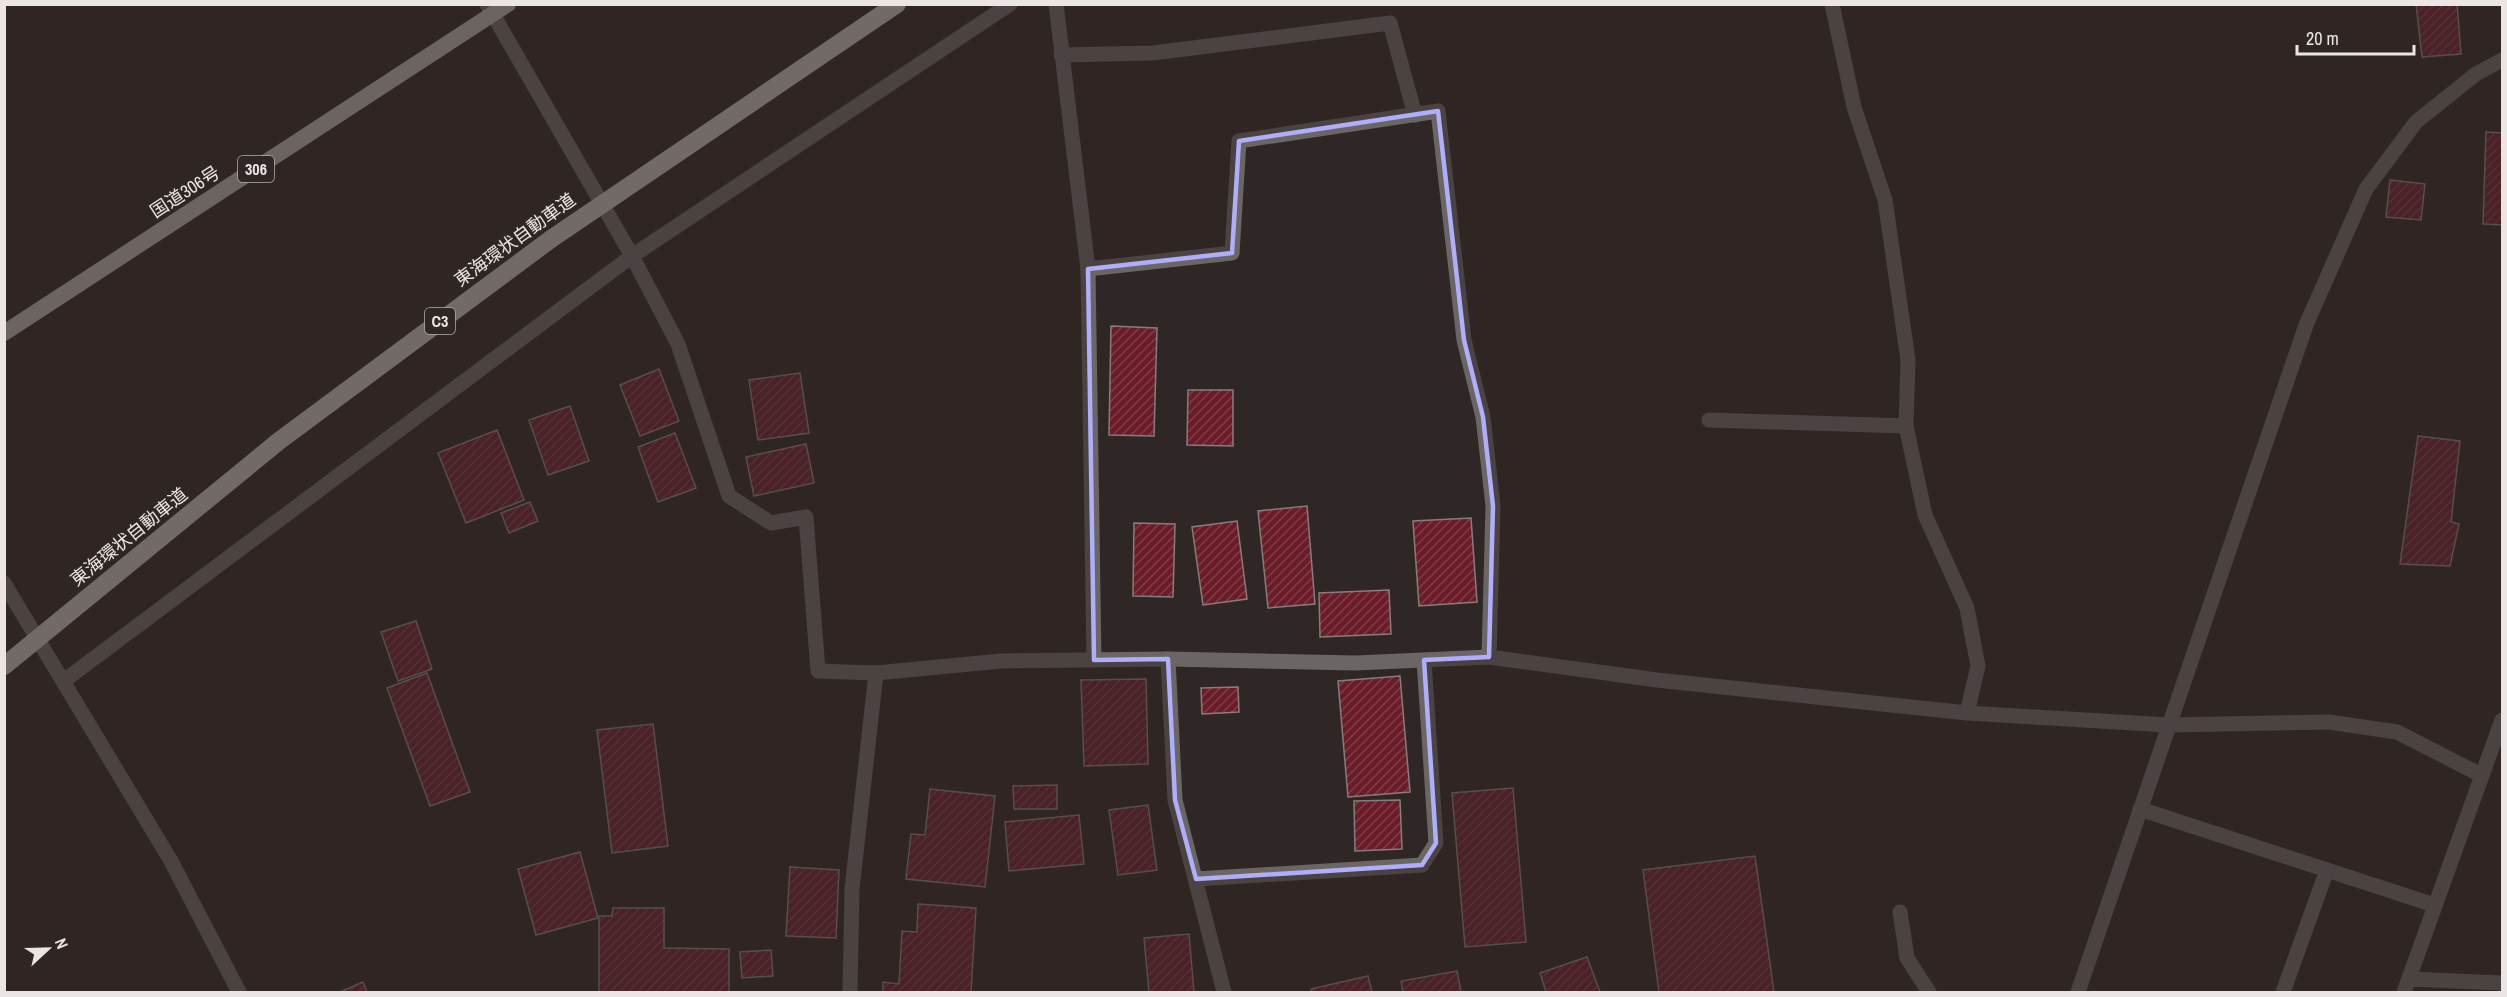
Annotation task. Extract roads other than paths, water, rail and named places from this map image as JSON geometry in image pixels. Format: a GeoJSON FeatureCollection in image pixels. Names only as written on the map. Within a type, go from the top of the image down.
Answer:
{"type":"FeatureCollection","features":[{"type":"Feature","properties":{"kind":"highway","name":"国道306号"},"geometry":{"type":"LineString","coordinates":[[4,333],[490,9],[508,4]]}},
{"type":"Feature","properties":{"kind":"highway","name":"東海環状自動車道"},"geometry":{"type":"LineString","coordinates":[[4,666],[279,441],[542,246],[897,4]]}},
{"type":"Feature","properties":{"kind":"street"},"geometry":{"type":"LineString","coordinates":[[65,680],[632,256],[1010,4]]}},
{"type":"Feature","properties":{"kind":"street"},"geometry":{"type":"LineString","coordinates":[[1056,4],[1088,269],[1094,660]]}},
{"type":"Feature","properties":{"kind":"street"},"geometry":{"type":"LineString","coordinates":[[1832,4],[1854,106],[1885,200],[1908,360],[1906,426],[1925,515],[1966,608],[1978,666],[1967,713]]}},
{"type":"Feature","properties":{"kind":"street"},"geometry":{"type":"LineString","coordinates":[[490,9],[632,256],[678,344],[729,496],[771,524],[806,517],[818,672],[876,673],[1001,662],[1168,658],[1356,663],[1489,657],[1657,680],[1967,713],[2168,725],[2329,722],[2397,732],[2481,775]]}},
{"type":"Feature","properties":{"kind":"street"},"geometry":{"type":"LineString","coordinates":[[1061,55],[1153,53],[1390,23],[1415,115]]}},
{"type":"Feature","properties":{"kind":"street"},"geometry":{"type":"LineString","coordinates":[[2078,993],[2306,325],[2366,189],[2416,122],[2476,74],[2502,60]]}},
{"type":"Feature","properties":{"kind":"street"},"geometry":{"type":"LineString","coordinates":[[1088,269],[1232,253],[1239,141],[1438,111],[1464,339],[1483,417],[1493,506],[1489,657]]}},
{"type":"Feature","properties":{"kind":"street"},"geometry":{"type":"LineString","coordinates":[[1709,420],[1906,426]]}},
{"type":"Feature","properties":{"kind":"street"},"geometry":{"type":"LineString","coordinates":[[4,583],[65,680],[171,861],[239,993]]}},
{"type":"Feature","properties":{"kind":"street"},"geometry":{"type":"LineString","coordinates":[[1168,658],[1175,800],[1224,993]]}},
{"type":"Feature","properties":{"kind":"street"},"geometry":{"type":"LineString","coordinates":[[1196,879],[1422,865],[1436,843],[1424,660]]}},
{"type":"Feature","properties":{"kind":"street"},"geometry":{"type":"LineString","coordinates":[[850,993],[852,889],[876,673]]}},
{"type":"Feature","properties":{"kind":"street"},"geometry":{"type":"LineString","coordinates":[[2502,720],[2406,986],[2502,983]]}},
{"type":"Feature","properties":{"kind":"street"},"geometry":{"type":"LineString","coordinates":[[2139,809],[2434,905]]}},
{"type":"Feature","properties":{"kind":"street"},"geometry":{"type":"LineString","coordinates":[[2283,993],[2327,870]]}},
{"type":"Feature","properties":{"kind":"street"},"geometry":{"type":"LineString","coordinates":[[1900,912],[1907,958],[1929,993]]}}]}
